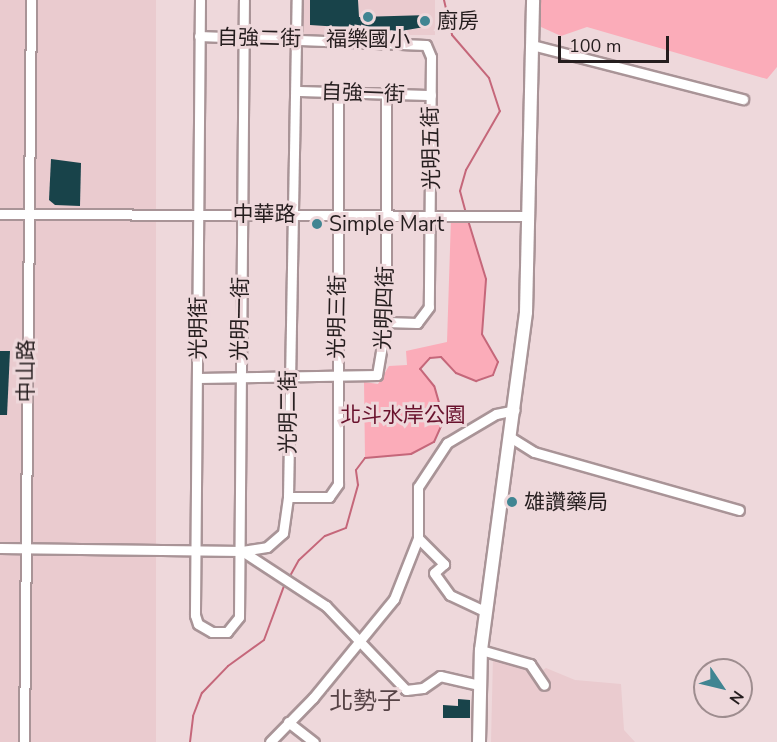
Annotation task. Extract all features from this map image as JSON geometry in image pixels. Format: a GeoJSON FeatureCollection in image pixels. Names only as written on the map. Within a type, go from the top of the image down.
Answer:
{"type":"FeatureCollection","features":[{"type":"Feature","properties":{"kind":"main road"},"geometry":{"type":"LineString","coordinates":[[479,742],[481,650],[526,312],[533,0]]}},
{"type":"Feature","properties":{"kind":"street","name":"中山路"},"geometry":{"type":"LineString","coordinates":[[24,742],[27,214],[31,0]]}},
{"type":"Feature","properties":{"kind":"street","name":"光明街"},"geometry":{"type":"LineString","coordinates":[[200,0],[197,214],[198,624],[212,632],[227,632]]}},
{"type":"Feature","properties":{"kind":"street","name":"光明一街"},"geometry":{"type":"LineString","coordinates":[[227,632],[239,617],[242,551],[239,376],[244,0]]}},
{"type":"Feature","properties":{"kind":"street","name":"光明二街"},"geometry":{"type":"LineString","coordinates":[[0,549],[242,551],[278,540],[287,526],[288,377],[297,0]]}},
{"type":"Feature","properties":{"kind":"street","name":"自強二街"},"geometry":{"type":"LineString","coordinates":[[200,36],[426,45]]}},
{"type":"Feature","properties":{"kind":"street","name":"光明五街"},"geometry":{"type":"LineString","coordinates":[[386,322],[417,323],[428,314],[432,216],[431,95],[426,45]]}},
{"type":"Feature","properties":{"kind":"street"},"geometry":{"type":"LineString","coordinates":[[532,45],[743,99]]}},
{"type":"Feature","properties":{"kind":"street","name":"自強一街"},"geometry":{"type":"LineString","coordinates":[[296,91],[431,95]]}},
{"type":"Feature","properties":{"kind":"street","name":"光明三街"},"geometry":{"type":"LineString","coordinates":[[288,497],[329,497],[337,489],[338,93]]}},
{"type":"Feature","properties":{"kind":"street","name":"光明四街"},"geometry":{"type":"LineString","coordinates":[[198,378],[377,375],[386,322],[386,95]]}},
{"type":"Feature","properties":{"kind":"street","name":"中華路"},"geometry":{"type":"LineString","coordinates":[[0,214],[528,216]]}},
{"type":"Feature","properties":{"kind":"street"},"geometry":{"type":"LineString","coordinates":[[270,742],[394,599],[418,538],[418,488],[452,436],[514,410]]}},
{"type":"Feature","properties":{"kind":"street"},"geometry":{"type":"LineString","coordinates":[[510,437],[534,452],[739,510]]}},
{"type":"Feature","properties":{"kind":"street"},"geometry":{"type":"LineString","coordinates":[[418,538],[444,564],[434,573],[450,595],[486,612]]}},
{"type":"Feature","properties":{"kind":"street"},"geometry":{"type":"LineString","coordinates":[[242,551],[326,606],[357,642],[406,690],[423,688],[440,676],[479,684]]}},
{"type":"Feature","properties":{"kind":"street"},"geometry":{"type":"LineString","coordinates":[[481,650],[530,664],[544,685]]}},
{"type":"Feature","properties":{"kind":"street"},"geometry":{"type":"LineString","coordinates":[[288,722],[314,742]]}},
{"type":"Feature","properties":{"kind":"shaded area"},"geometry":{"type":"Polygon","coordinates":[[[0,0],[156,0],[156,742],[0,742],[0,0]]]}},
{"type":"Feature","properties":{"kind":"shaded area","name":"福樂國小"},"geometry":{"type":"Polygon","coordinates":[[[300,0],[435,0],[435,35],[300,35],[300,0]]]}},
{"type":"Feature","properties":{"kind":"shaded area"},"geometry":{"type":"Polygon","coordinates":[[[493,657],[525,659],[541,671],[546,668],[575,680],[621,684],[624,730],[635,742],[491,742],[493,657]]]}},
{"type":"Feature","properties":{"kind":"green space"},"geometry":{"type":"Polygon","coordinates":[[[541,0],[777,0],[777,67],[767,79],[587,27],[561,36],[541,27],[541,0]]]}},
{"type":"Feature","properties":{"kind":"green space","name":"北斗水岸公園"},"geometry":{"type":"Polygon","coordinates":[[[467,217],[486,279],[482,334],[498,362],[493,375],[475,380],[456,373],[441,357],[430,358],[420,369],[434,386],[444,420],[434,442],[411,454],[365,458],[364,382],[378,384],[389,366],[407,365],[406,351],[447,342],[451,218],[467,217]]]}},
{"type":"Feature","properties":{"kind":"building"},"geometry":{"type":"Polygon","coordinates":[[[310,0],[358,0],[359,17],[429,15],[430,26],[401,31],[310,25],[310,0]]]}},
{"type":"Feature","properties":{"kind":"building"},"geometry":{"type":"Polygon","coordinates":[[[51,159],[81,163],[80,206],[55,205],[49,200],[51,159]]]}},
{"type":"Feature","properties":{"kind":"building"},"geometry":{"type":"Polygon","coordinates":[[[0,351],[10,351],[7,415],[0,415],[0,351]]]}},
{"type":"Feature","properties":{"kind":"building"},"geometry":{"type":"Polygon","coordinates":[[[458,699],[470,700],[470,718],[443,718],[443,705],[458,706],[458,699]]]}},
{"type":"Feature","properties":{"kind":"waterway"},"geometry":{"type":"LineString","coordinates":[[444,0],[452,35],[489,78],[500,111],[466,170],[460,191],[465,210]]}},
{"type":"Feature","properties":{"kind":"waterway"},"geometry":{"type":"LineString","coordinates":[[290,576],[299,560],[325,536],[346,528],[358,485],[356,470],[365,458],[411,454],[434,442],[444,420],[434,386],[420,369],[430,358],[441,357],[456,373],[476,381],[493,375],[498,362],[482,334],[486,279],[468,220]]}},
{"type":"Feature","properties":{"kind":"waterway"},"geometry":{"type":"LineString","coordinates":[[190,742],[193,716],[202,693],[228,666],[264,640],[284,586]]}},
{"type":"Feature","properties":{"kind":"place","name":"福樂國小"},"geometry":{"type":"Point","coordinates":[368,17]}},
{"type":"Feature","properties":{"kind":"place","name":"廚房"},"geometry":{"type":"Point","coordinates":[425,21]}},
{"type":"Feature","properties":{"kind":"place","name":"Simple Mart"},"geometry":{"type":"Point","coordinates":[317,224]}},
{"type":"Feature","properties":{"kind":"place","name":"雄讚藥局"},"geometry":{"type":"Point","coordinates":[512,502]}},
{"type":"Feature","properties":{"kind":"district","name":"北勢子"},"geometry":{"type":"Point","coordinates":[365,702]}}]}
